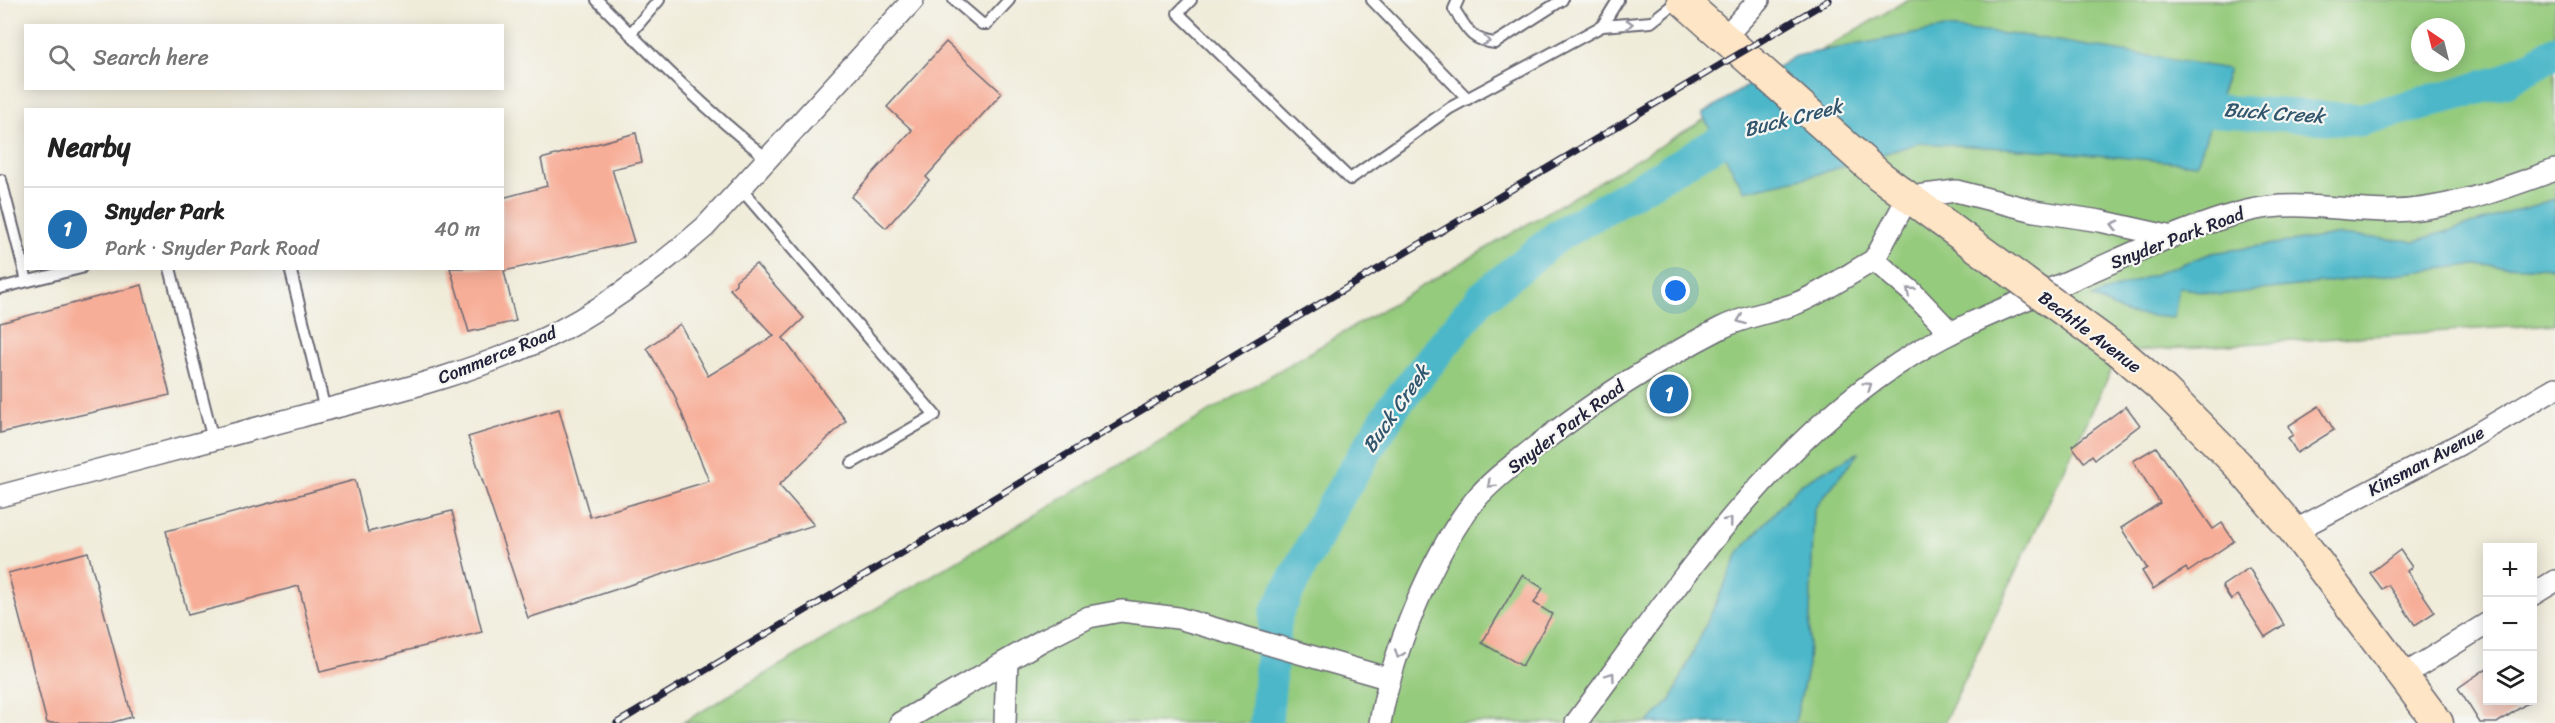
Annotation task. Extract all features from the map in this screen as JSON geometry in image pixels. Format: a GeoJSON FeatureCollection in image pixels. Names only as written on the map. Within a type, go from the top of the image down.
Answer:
{"type":"FeatureCollection","features":[{"type":"Feature","properties":{"kind":"main road","name":"Bechtle Avenue"},"geometry":{"type":"LineString","coordinates":[[1680,0],[1880,176],[2120,352],[2164,390],[2237,464],[2294,531],[2438,723]]}},
{"type":"Feature","properties":{"kind":"street","name":"Commerce Road"},"geometry":{"type":"LineString","coordinates":[[0,496],[450,376],[548,336],[617,295],[671,256],[705,227],[769,160],[913,0]]}},
{"type":"Feature","properties":{"kind":"street"},"geometry":{"type":"LineString","coordinates":[[1724,38],[1759,0]]}},
{"type":"Feature","properties":{"kind":"street","name":"Snyder Park Road"},"geometry":{"type":"LineString","coordinates":[[1576,723],[1687,573],[1742,505],[1792,450],[1853,396],[1914,354],[1951,333],[2172,237],[2247,211],[2276,206],[2389,211],[2426,209],[2505,188],[2555,170]]}},
{"type":"Feature","properties":{"kind":"street"},"geometry":{"type":"LineString","coordinates":[[1951,333],[1912,292],[1874,260],[1908,197],[1956,192],[2035,211],[2100,221],[2172,237]]}},
{"type":"Feature","properties":{"kind":"street","name":"Snyder Park Road"},"geometry":{"type":"LineString","coordinates":[[1380,723],[1390,679],[1418,602],[1438,557],[1456,525],[1478,497],[1508,469],[1573,417],[1626,381],[1723,327],[1796,304],[1874,260]]}},
{"type":"Feature","properties":{"kind":"street","name":"Kinsman Avenue"},"geometry":{"type":"LineString","coordinates":[[2294,531],[2460,444],[2555,388]]}},
{"type":"Feature","properties":{"kind":"street"},"geometry":{"type":"LineString","coordinates":[[2537,592],[2555,581]]}},
{"type":"Feature","properties":{"kind":"street"},"geometry":{"type":"LineString","coordinates":[[900,723],[1043,640],[1089,617],[1121,611],[1178,618],[1390,679]]}},
{"type":"Feature","properties":{"kind":"street"},"geometry":{"type":"LineString","coordinates":[[2402,676],[2483,625]]}},
{"type":"Feature","properties":{"kind":"street"},"geometry":{"type":"LineString","coordinates":[[1005,723],[1007,662]]}},
{"type":"Feature","properties":{"kind":"lane"},"geometry":{"type":"LineString","coordinates":[[597,0],[730,129],[769,160]]}},
{"type":"Feature","properties":{"kind":"lane"},"geometry":{"type":"LineString","coordinates":[[630,34],[659,0]]}},
{"type":"Feature","properties":{"kind":"lane"},"geometry":{"type":"LineString","coordinates":[[954,0],[982,24],[987,24],[1009,0]]}},
{"type":"Feature","properties":{"kind":"lane"},"geometry":{"type":"LineString","coordinates":[[1191,0],[1178,12],[1350,179],[1450,108],[1602,26],[1651,22],[1680,0]]}},
{"type":"Feature","properties":{"kind":"lane"},"geometry":{"type":"LineString","coordinates":[[1372,0],[1468,99]]}},
{"type":"Feature","properties":{"kind":"lane"},"geometry":{"type":"LineString","coordinates":[[1458,0],[1454,9],[1472,36],[1482,42],[1495,44],[1562,0]]}},
{"type":"Feature","properties":{"kind":"lane"},"geometry":{"type":"LineString","coordinates":[[1602,26],[1618,0]]}},
{"type":"Feature","properties":{"kind":"lane"},"geometry":{"type":"LineString","coordinates":[[1,180],[24,269]]}},
{"type":"Feature","properties":{"kind":"lane"},"geometry":{"type":"LineString","coordinates":[[741,189],[935,416],[852,463]]}},
{"type":"Feature","properties":{"kind":"lane"},"geometry":{"type":"LineString","coordinates":[[24,270],[27,281]]}},
{"type":"Feature","properties":{"kind":"lane"},"geometry":{"type":"LineString","coordinates":[[0,288],[73,270]]}},
{"type":"Feature","properties":{"kind":"lane"},"geometry":{"type":"LineString","coordinates":[[170,270],[213,440]]}},
{"type":"Feature","properties":{"kind":"lane"},"geometry":{"type":"LineString","coordinates":[[290,270],[325,410]]}},
{"type":"Feature","properties":{"kind":"green space"},"geometry":{"type":"Polygon","coordinates":[[[1907,0],[2555,0],[2555,324],[2120,352],[1944,723],[682,723],[1907,0]]]}},
{"type":"Feature","properties":{"kind":"water"},"geometry":{"type":"Polygon","coordinates":[[[1945,28],[2027,36],[2229,69],[2197,164],[2038,150],[1919,143],[1812,176],[1744,191],[1702,114],[1795,56],[1945,28]]]}},
{"type":"Feature","properties":{"kind":"water"},"geometry":{"type":"Polygon","coordinates":[[[2555,199],[2555,268],[2471,265],[2220,295],[2179,287],[2174,318],[2127,314],[2092,297],[2212,253],[2337,235],[2415,241],[2555,199]]]}},
{"type":"Feature","properties":{"kind":"water"},"geometry":{"type":"Polygon","coordinates":[[[1859,452],[1814,509],[1808,666],[1795,723],[1647,723],[1671,700],[1740,551],[1800,484],[1859,452]]]}},
{"type":"Feature","properties":{"kind":"building"},"geometry":{"type":"Polygon","coordinates":[[[946,42],[1002,93],[926,177],[929,180],[886,228],[851,197],[912,130],[887,107],[946,42]]]}},
{"type":"Feature","properties":{"kind":"building"},"geometry":{"type":"Polygon","coordinates":[[[636,133],[642,162],[612,169],[634,242],[504,271],[516,321],[469,332],[451,270],[504,270],[504,197],[547,186],[541,159],[636,133]]]}},
{"type":"Feature","properties":{"kind":"building"},"geometry":{"type":"Polygon","coordinates":[[[756,264],[804,318],[783,338],[846,421],[779,485],[814,525],[528,618],[468,437],[559,409],[590,517],[709,481],[674,394],[647,348],[680,324],[708,376],[774,336],[730,289],[736,284],[736,280],[756,264]]]}},
{"type":"Feature","properties":{"kind":"building"},"geometry":{"type":"Polygon","coordinates":[[[142,285],[170,395],[0,433],[0,323],[142,285]]]}},
{"type":"Feature","properties":{"kind":"building"},"geometry":{"type":"Polygon","coordinates":[[[2126,406],[2140,425],[2095,459],[2092,455],[2084,462],[2072,446],[2126,406]]]}},
{"type":"Feature","properties":{"kind":"building"},"geometry":{"type":"Polygon","coordinates":[[[2319,406],[2334,430],[2297,453],[2288,438],[2293,435],[2288,426],[2319,406]]]}},
{"type":"Feature","properties":{"kind":"building"},"geometry":{"type":"Polygon","coordinates":[[[2156,447],[2213,529],[2222,523],[2234,541],[2188,572],[2186,568],[2153,589],[2142,571],[2147,568],[2121,528],[2160,503],[2133,461],[2156,447]]]}},
{"type":"Feature","properties":{"kind":"building"},"geometry":{"type":"Polygon","coordinates":[[[355,480],[368,532],[452,511],[482,632],[320,672],[299,586],[188,615],[166,531],[355,480]]]}},
{"type":"Feature","properties":{"kind":"building"},"geometry":{"type":"Polygon","coordinates":[[[2400,550],[2412,567],[2407,571],[2435,612],[2415,625],[2388,585],[2382,589],[2370,573],[2400,550]]]}},
{"type":"Feature","properties":{"kind":"building"},"geometry":{"type":"Polygon","coordinates":[[[88,552],[132,717],[110,723],[47,723],[8,573],[88,552]]]}},
{"type":"Feature","properties":{"kind":"building"},"geometry":{"type":"Polygon","coordinates":[[[2249,568],[2284,625],[2265,637],[2238,595],[2231,600],[2222,586],[2249,568]]]}},
{"type":"Feature","properties":{"kind":"building"},"geometry":{"type":"Polygon","coordinates":[[[1522,575],[1543,588],[1534,603],[1552,614],[1522,666],[1482,643],[1522,575]]]}},
{"type":"Feature","properties":{"kind":"building"},"geometry":{"type":"Polygon","coordinates":[[[2483,671],[2483,705],[2524,705],[2497,723],[2480,723],[2458,688],[2483,671]]]}},
{"type":"Feature","properties":{"kind":"waterway","name":"Buck Creek"},"geometry":{"type":"LineString","coordinates":[[2171,108],[2359,120],[2505,81],[2555,52]]}},
{"type":"Feature","properties":{"kind":"waterway","name":"Buck Creek"},"geometry":{"type":"LineString","coordinates":[[1266,723],[1276,614],[1333,505],[1394,406],[1480,299],[1559,235],[1736,132],[1759,126]]}},
{"type":"Feature","properties":{"kind":"railway"},"geometry":{"type":"LineString","coordinates":[[617,723],[1829,0]]}},
{"type":"Feature","properties":{"kind":"place","name":"Snyder Park"},"geometry":{"type":"Point","coordinates":[1669,394]}}]}
